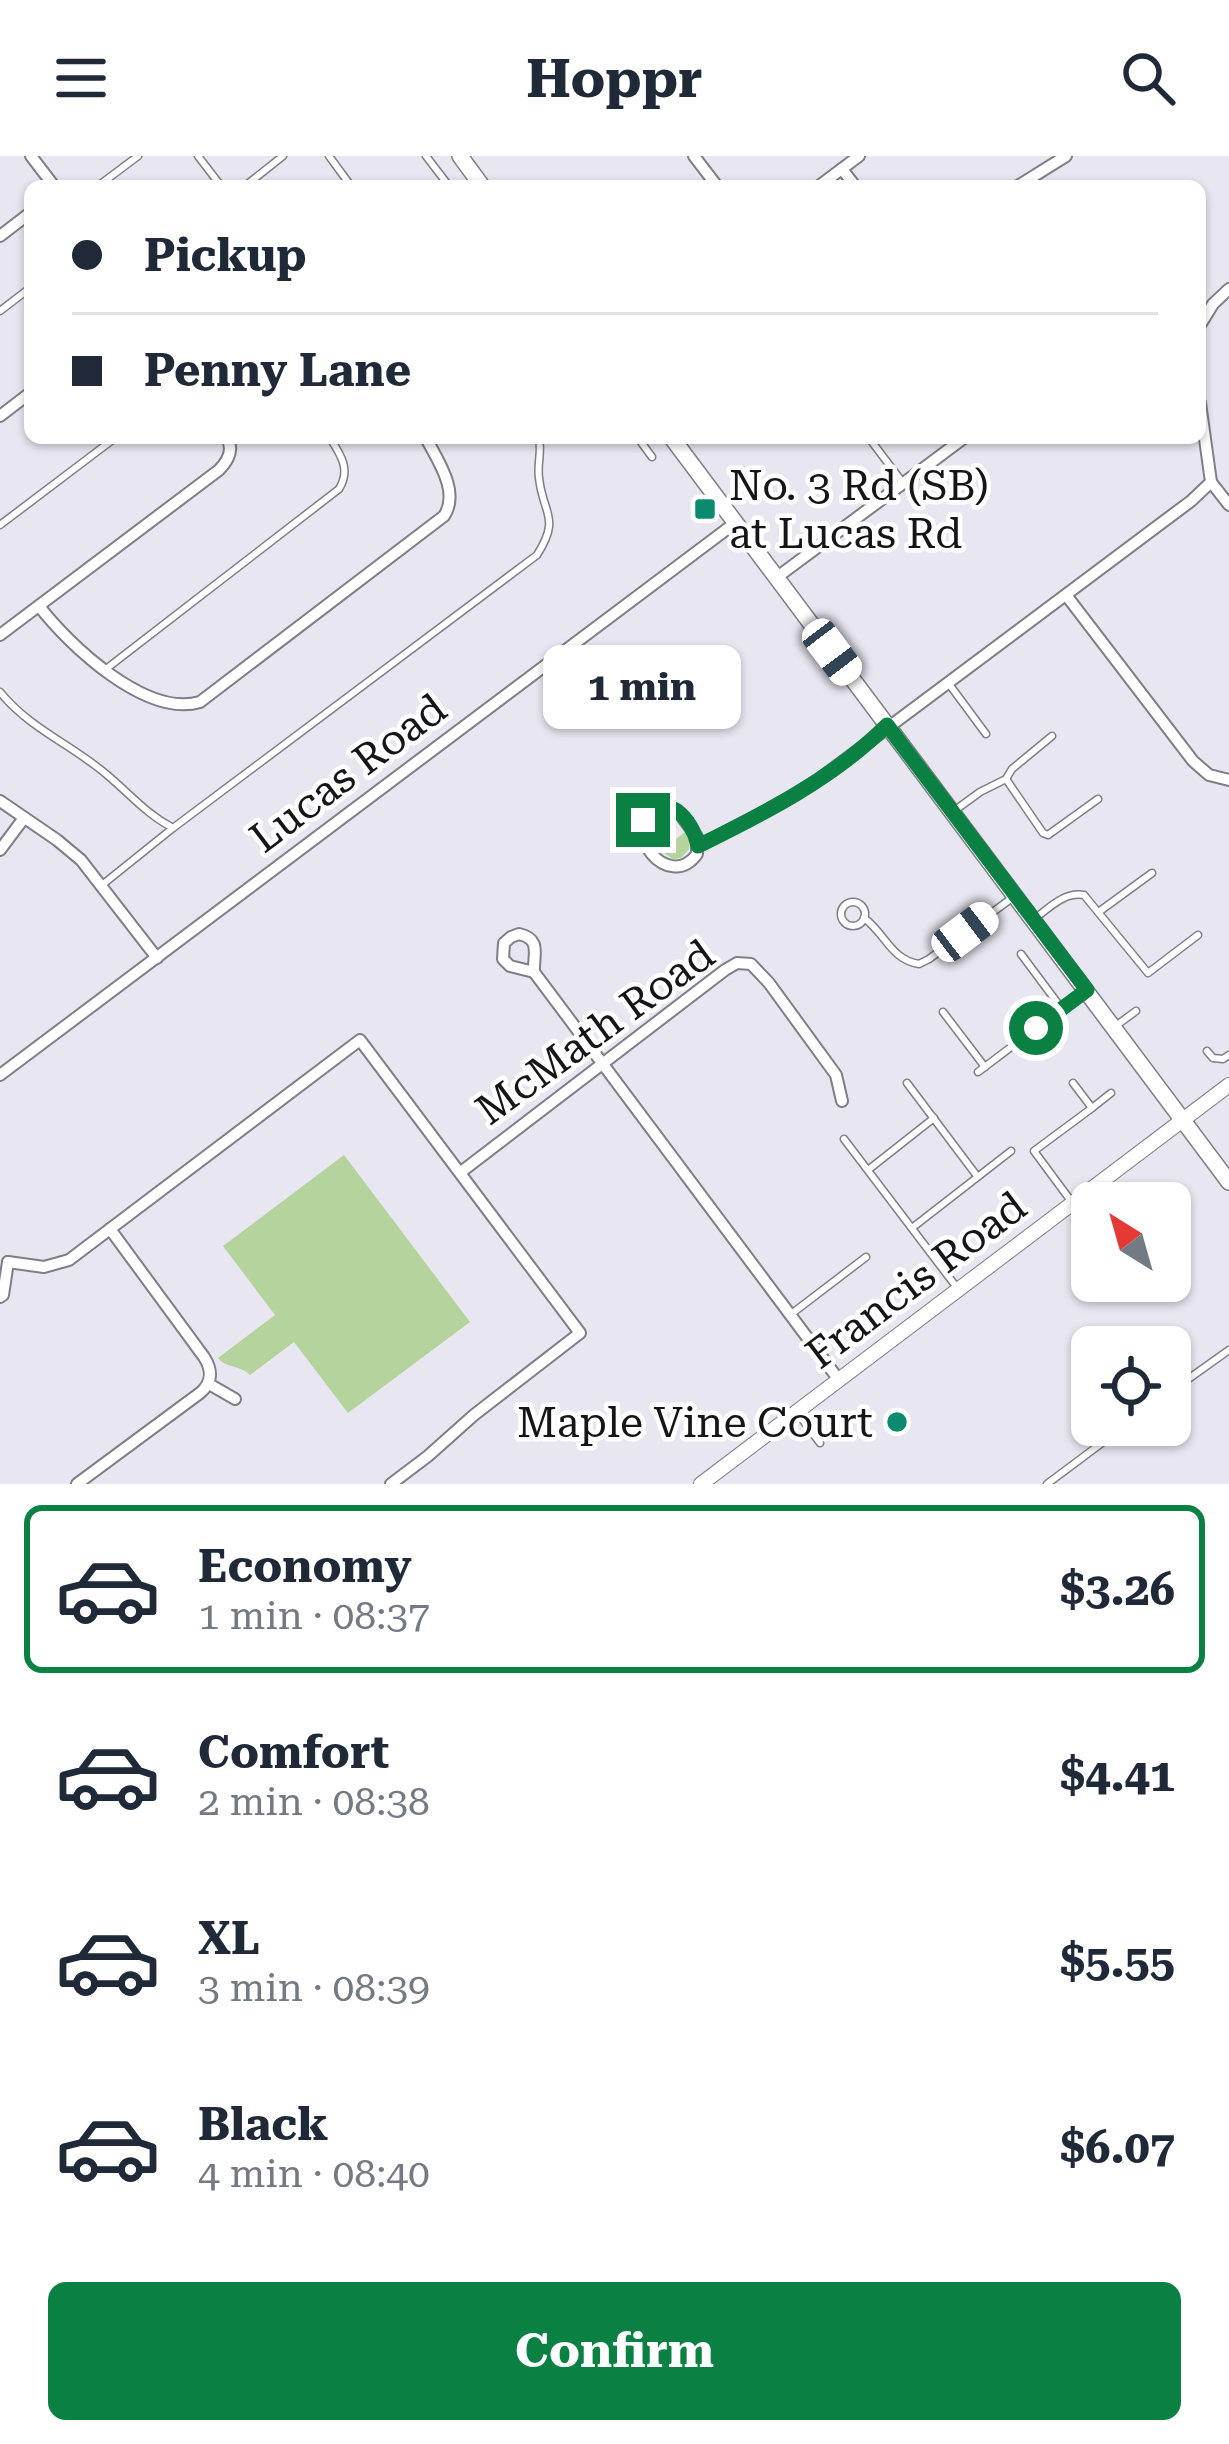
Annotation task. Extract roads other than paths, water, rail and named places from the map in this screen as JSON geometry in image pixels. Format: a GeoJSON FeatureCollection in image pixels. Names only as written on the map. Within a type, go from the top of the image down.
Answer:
{"type":"FeatureCollection","features":[{"type":"Feature","properties":{"kind":"main road"},"geometry":{"type":"LineString","coordinates":[[676,444],[1229,1181]]}},
{"type":"Feature","properties":{"kind":"street"},"geometry":{"type":"LineString","coordinates":[[31,156],[49,180]]}},
{"type":"Feature","properties":{"kind":"street"},"geometry":{"type":"LineString","coordinates":[[694,156],[712,180]]}},
{"type":"Feature","properties":{"kind":"street"},"geometry":{"type":"LineString","coordinates":[[827,180],[859,156]]}},
{"type":"Feature","properties":{"kind":"street"},"geometry":{"type":"LineString","coordinates":[[1028,180],[1066,156]]}},
{"type":"Feature","properties":{"kind":"street"},"geometry":{"type":"LineString","coordinates":[[842,169],[850,180]]}},
{"type":"Feature","properties":{"kind":"street"},"geometry":{"type":"LineString","coordinates":[[0,236],[24,218]]}},
{"type":"Feature","properties":{"kind":"street"},"geometry":{"type":"LineString","coordinates":[[1206,315],[1229,289]]}},
{"type":"Feature","properties":{"kind":"street"},"geometry":{"type":"LineString","coordinates":[[0,416],[24,398]]}},
{"type":"Feature","properties":{"kind":"street"},"geometry":{"type":"LineString","coordinates":[[0,635],[234,457],[230,444]]}},
{"type":"Feature","properties":{"kind":"street"},"geometry":{"type":"LineString","coordinates":[[39,606],[73,646],[105,671],[187,709],[444,516],[451,505],[450,493],[429,444]]}},
{"type":"Feature","properties":{"kind":"street"},"geometry":{"type":"LineString","coordinates":[[776,578],[956,444]]}},
{"type":"Feature","properties":{"kind":"street"},"geometry":{"type":"LineString","coordinates":[[1206,444],[1211,482],[1229,505]]}},
{"type":"Feature","properties":{"kind":"street"},"geometry":{"type":"LineString","coordinates":[[698,846],[695,834],[673,808],[658,807],[644,817],[642,837],[666,866],[686,866],[698,846],[803,790],[1211,482]]}},
{"type":"Feature","properties":{"kind":"street","name":"Lucas Road"},"geometry":{"type":"LineString","coordinates":[[0,1076],[735,523]]}},
{"type":"Feature","properties":{"kind":"street"},"geometry":{"type":"LineString","coordinates":[[1066,595],[1193,761],[1209,775],[1224,779]]}},
{"type":"Feature","properties":{"kind":"street"},"geometry":{"type":"LineString","coordinates":[[0,801],[66,846],[157,958]]}},
{"type":"Feature","properties":{"kind":"street"},"geometry":{"type":"LineString","coordinates":[[0,850],[24,818]]}},
{"type":"Feature","properties":{"kind":"street","name":"McMath Road"},"geometry":{"type":"LineString","coordinates":[[461,1172],[724,970],[744,962],[760,972],[836,1075],[842,1101]]}},
{"type":"Feature","properties":{"kind":"street"},"geometry":{"type":"LineString","coordinates":[[534,972],[839,1379]]}},
{"type":"Feature","properties":{"kind":"street"},"geometry":{"type":"LineString","coordinates":[[0,1297],[4,1257],[44,1268],[69,1261],[360,1040],[580,1333],[391,1484]]}},
{"type":"Feature","properties":{"kind":"street","name":"Francis Road"},"geometry":{"type":"LineString","coordinates":[[1100,1182],[1229,1085]]}},
{"type":"Feature","properties":{"kind":"street","name":"Francis Road"},"geometry":{"type":"LineString","coordinates":[[700,1484],[1071,1204]]}},
{"type":"Feature","properties":{"kind":"street"},"geometry":{"type":"LineString","coordinates":[[77,1484],[200,1393],[209,1384],[211,1371],[110,1229]]}},
{"type":"Feature","properties":{"kind":"street"},"geometry":{"type":"LineString","coordinates":[[209,1384],[235,1399]]}},
{"type":"Feature","properties":{"kind":"lane"},"geometry":{"type":"LineString","coordinates":[[106,180],[138,156]]}},
{"type":"Feature","properties":{"kind":"lane"},"geometry":{"type":"LineString","coordinates":[[198,156],[216,180]]}},
{"type":"Feature","properties":{"kind":"lane"},"geometry":{"type":"LineString","coordinates":[[253,180],[283,156]]}},
{"type":"Feature","properties":{"kind":"lane"},"geometry":{"type":"LineString","coordinates":[[0,311],[24,293]]}},
{"type":"Feature","properties":{"kind":"lane"},"geometry":{"type":"LineString","coordinates":[[0,525],[107,444]]}},
{"type":"Feature","properties":{"kind":"lane"},"geometry":{"type":"LineString","coordinates":[[105,671],[339,489],[345,469],[333,444]]}},
{"type":"Feature","properties":{"kind":"lane"},"geometry":{"type":"LineString","coordinates":[[102,885],[537,555],[551,523],[539,478],[541,444]]}},
{"type":"Feature","properties":{"kind":"lane"},"geometry":{"type":"LineString","coordinates":[[642,444],[652,457]]}},
{"type":"Feature","properties":{"kind":"lane"},"geometry":{"type":"LineString","coordinates":[[874,444],[903,483]]}},
{"type":"Feature","properties":{"kind":"lane"},"geometry":{"type":"LineString","coordinates":[[947,682],[986,734]]}},
{"type":"Feature","properties":{"kind":"lane"},"geometry":{"type":"LineString","coordinates":[[0,692],[35,725],[173,828]]}},
{"type":"Feature","properties":{"kind":"lane"},"geometry":{"type":"LineString","coordinates":[[951,813],[1006,779],[1052,736]]}},
{"type":"Feature","properties":{"kind":"lane"},"geometry":{"type":"LineString","coordinates":[[1006,779],[1048,835],[1098,799]]}},
{"type":"Feature","properties":{"kind":"lane"},"geometry":{"type":"LineString","coordinates":[[1100,911],[1152,873]]}},
{"type":"Feature","properties":{"kind":"lane"},"geometry":{"type":"LineString","coordinates":[[1033,920],[1062,898],[1077,893],[1091,899],[1148,973],[1198,935]]}},
{"type":"Feature","properties":{"kind":"lane"},"geometry":{"type":"LineString","coordinates":[[864,918],[901,959],[919,964],[1015,896]]}},
{"type":"Feature","properties":{"kind":"lane"},"geometry":{"type":"LineString","coordinates":[[1021,953],[1063,1009]]}},
{"type":"Feature","properties":{"kind":"lane"},"geometry":{"type":"LineString","coordinates":[[944,1012],[981,1070],[1087,990]]}},
{"type":"Feature","properties":{"kind":"lane"},"geometry":{"type":"LineString","coordinates":[[1114,1027],[1136,1011]]}},
{"type":"Feature","properties":{"kind":"lane"},"geometry":{"type":"LineString","coordinates":[[1207,1051],[1213,1058],[1229,1054]]}},
{"type":"Feature","properties":{"kind":"lane"},"geometry":{"type":"LineString","coordinates":[[908,1083],[977,1177]]}},
{"type":"Feature","properties":{"kind":"lane"},"geometry":{"type":"LineString","coordinates":[[1073,1083],[1092,1108]]}},
{"type":"Feature","properties":{"kind":"lane"},"geometry":{"type":"LineString","coordinates":[[1071,1202],[1034,1151],[1111,1093]]}},
{"type":"Feature","properties":{"kind":"lane"},"geometry":{"type":"LineString","coordinates":[[868,1170],[934,1118]]}},
{"type":"Feature","properties":{"kind":"lane"},"geometry":{"type":"LineString","coordinates":[[844,1139],[958,1289]]}},
{"type":"Feature","properties":{"kind":"lane"},"geometry":{"type":"LineString","coordinates":[[912,1228],[1011,1151]]}},
{"type":"Feature","properties":{"kind":"lane"},"geometry":{"type":"LineString","coordinates":[[790,1315],[866,1257]]}},
{"type":"Feature","properties":{"kind":"lane"},"geometry":{"type":"LineString","coordinates":[[1191,1377],[1229,1350]]}},
{"type":"Feature","properties":{"kind":"lane"},"geometry":{"type":"LineString","coordinates":[[796,1412],[820,1443]]}},
{"type":"Feature","properties":{"kind":"lane"},"geometry":{"type":"LineString","coordinates":[[1047,1484],[1098,1446]]}},
{"type":"Feature","properties":{"kind":"place","name":"No. 3 Rd (SB) at Lucas Rd"},"geometry":{"type":"Point","coordinates":[705,509]}},
{"type":"Feature","properties":{"kind":"place","name":"Maple Vine Court"},"geometry":{"type":"Point","coordinates":[897,1422]}}]}
